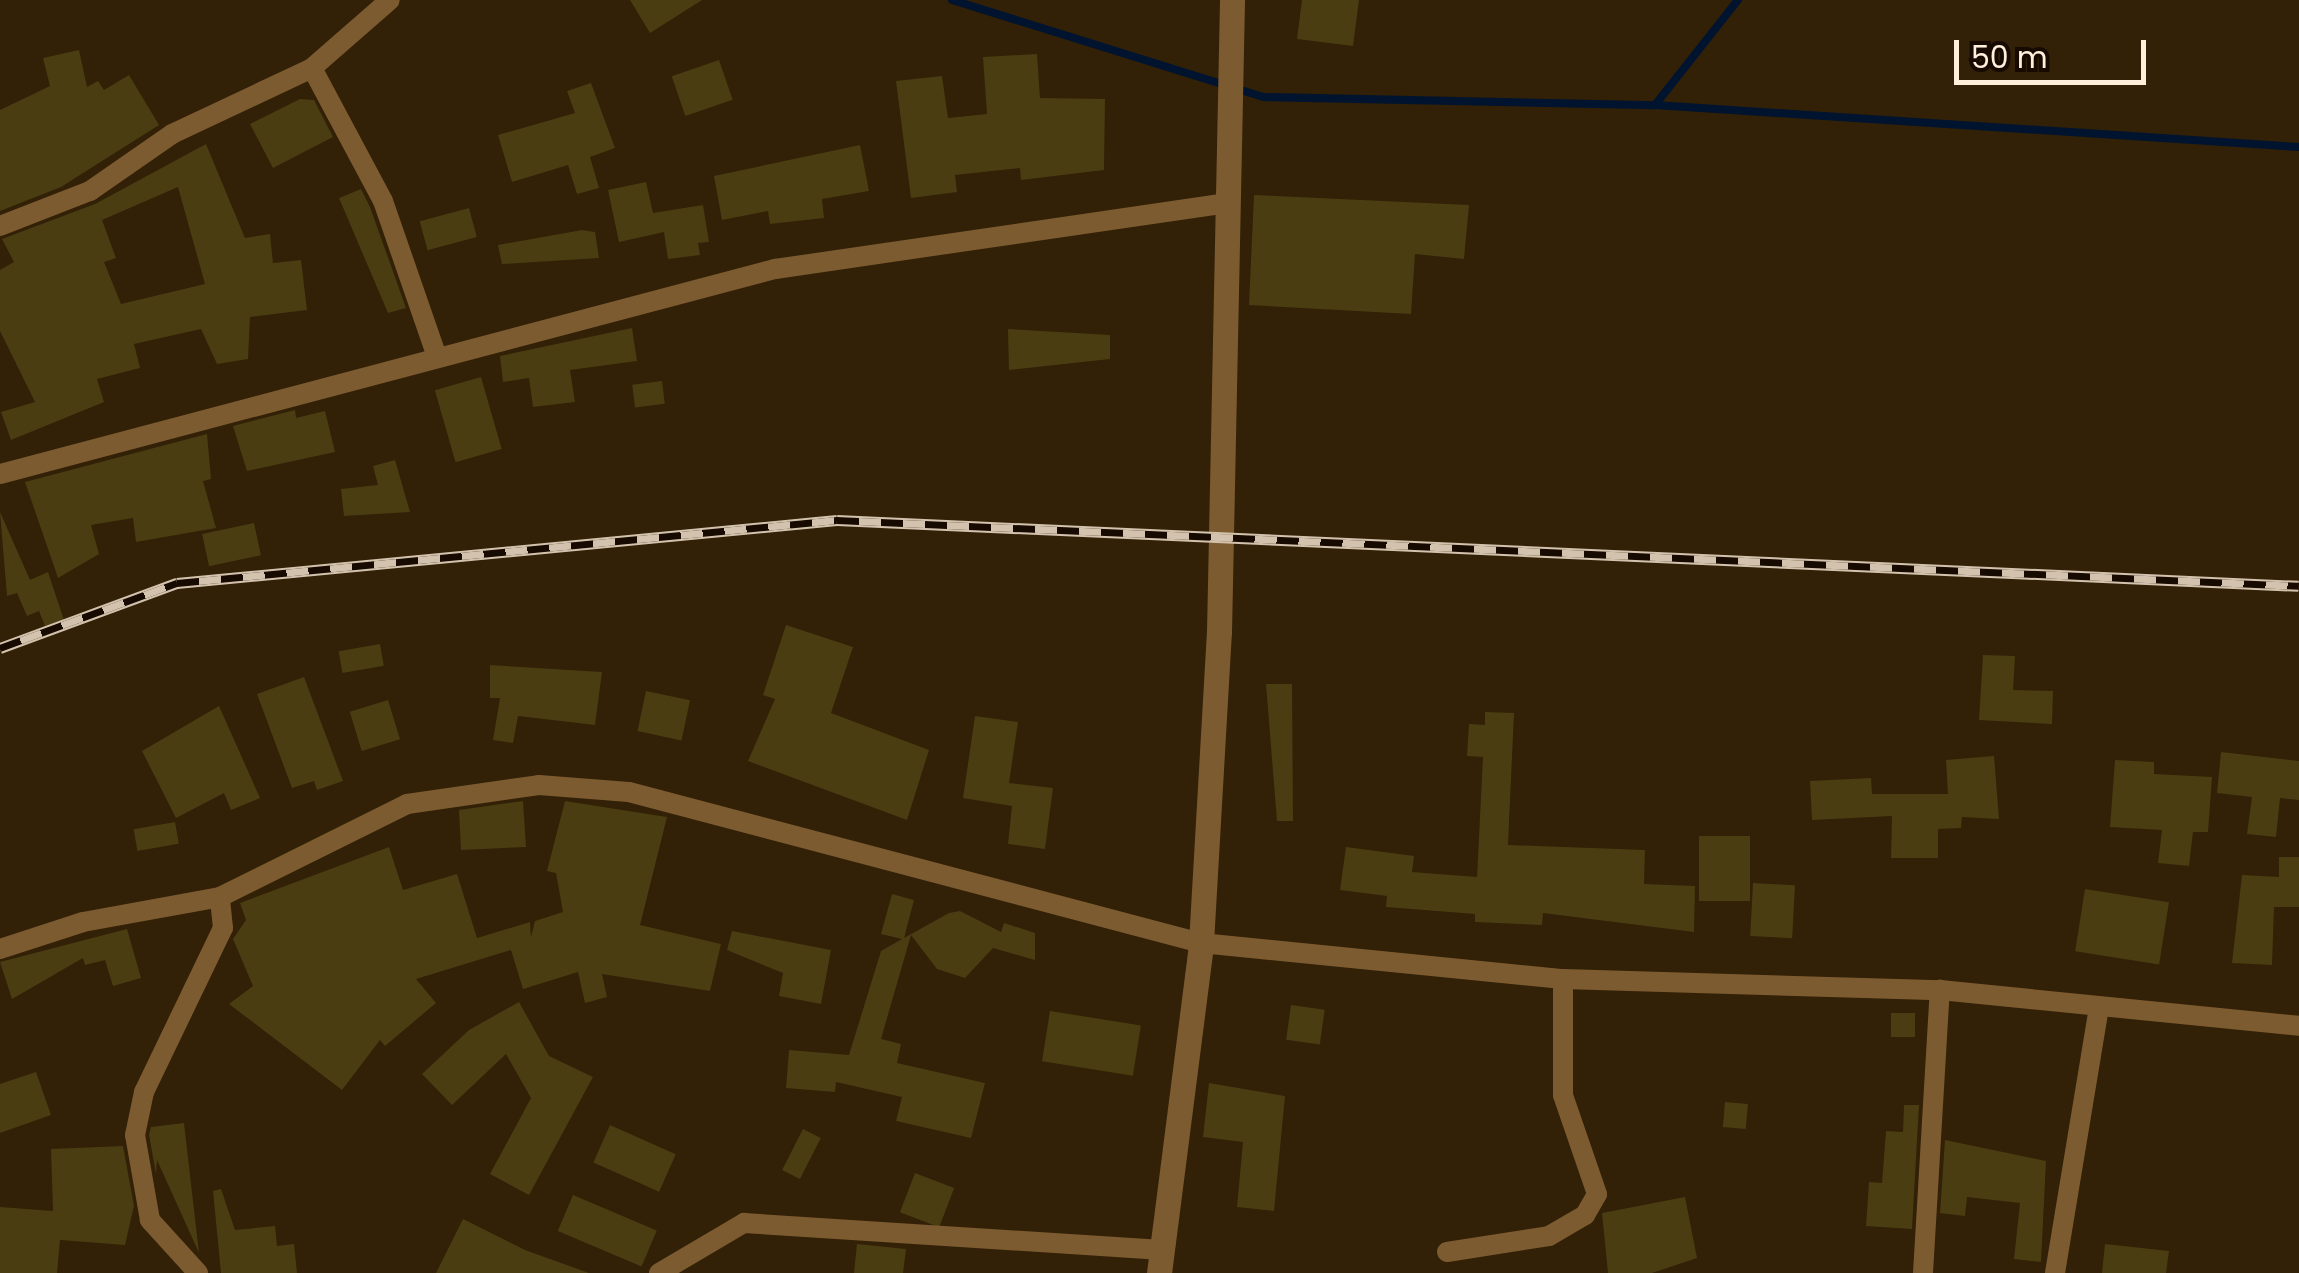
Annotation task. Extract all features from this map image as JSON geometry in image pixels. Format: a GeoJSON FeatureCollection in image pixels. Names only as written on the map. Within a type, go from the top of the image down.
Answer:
{"type":"FeatureCollection","features":[{"type":"Feature","properties":{"kind":"street"},"geometry":{"type":"LineString","coordinates":[[0,226],[90,191],[172,134],[312,68],[390,0]]}},
{"type":"Feature","properties":{"kind":"street"},"geometry":{"type":"LineString","coordinates":[[659,1273],[744,1222],[1161,1262],[1201,942],[1229,203],[1232,0]]}},
{"type":"Feature","properties":{"kind":"street"},"geometry":{"type":"LineString","coordinates":[[312,68],[383,201],[436,354]]}},
{"type":"Feature","properties":{"kind":"street"},"geometry":{"type":"LineString","coordinates":[[0,474],[436,354],[775,269],[1229,203]]}},
{"type":"Feature","properties":{"kind":"street"},"geometry":{"type":"LineString","coordinates":[[0,949],[83,922],[220,897],[406,804],[539,785],[629,792],[1201,942],[1563,979],[1940,990],[2299,1026]]}},
{"type":"Feature","properties":{"kind":"street"},"geometry":{"type":"LineString","coordinates":[[198,1273],[150,1220],[135,1135],[144,1092],[223,928],[220,897]]}},
{"type":"Feature","properties":{"kind":"street"},"geometry":{"type":"LineString","coordinates":[[1447,1252],[1549,1236],[1584,1215],[1597,1194],[1564,1095],[1563,979]]}},
{"type":"Feature","properties":{"kind":"street"},"geometry":{"type":"LineString","coordinates":[[1923,1273],[1940,990]]}},
{"type":"Feature","properties":{"kind":"street"},"geometry":{"type":"LineString","coordinates":[[2055,1273],[2100,1008]]}},
{"type":"Feature","properties":{"kind":"building"},"geometry":{"type":"Polygon","coordinates":[[[630,0],[702,0],[650,33],[630,0]]]}},
{"type":"Feature","properties":{"kind":"building"},"geometry":{"type":"Polygon","coordinates":[[[1302,0],[1359,0],[1353,46],[1297,39],[1302,0]]]}},
{"type":"Feature","properties":{"kind":"building"},"geometry":{"type":"Polygon","coordinates":[[[79,50],[87,87],[98,81],[104,90],[129,75],[159,125],[61,187],[0,211],[0,110],[50,86],[43,58],[79,50]]]}},
{"type":"Feature","properties":{"kind":"building"},"geometry":{"type":"Polygon","coordinates":[[[1037,54],[1040,98],[1105,99],[1104,170],[1021,180],[1020,168],[955,175],[957,192],[911,198],[896,81],[942,76],[948,118],[987,114],[983,57],[1037,54]]]}},
{"type":"Feature","properties":{"kind":"building"},"geometry":{"type":"Polygon","coordinates":[[[719,60],[733,100],[685,116],[672,76],[719,60]]]}},
{"type":"Feature","properties":{"kind":"building"},"geometry":{"type":"Polygon","coordinates":[[[591,83],[615,148],[590,157],[599,188],[577,194],[568,165],[512,182],[498,135],[575,113],[567,91],[591,83]]]}},
{"type":"Feature","properties":{"kind":"building"},"geometry":{"type":"Polygon","coordinates":[[[300,99],[314,100],[333,137],[273,168],[250,124],[300,99]]]}},
{"type":"Feature","properties":{"kind":"building"},"geometry":{"type":"Polygon","coordinates":[[[206,144],[245,238],[270,234],[273,263],[301,260],[307,310],[250,317],[248,359],[217,364],[201,329],[134,344],[140,368],[97,379],[104,402],[11,440],[1,412],[35,402],[0,331],[0,270],[14,262],[2,239],[95,204],[206,144]],[[178,187],[102,220],[116,258],[104,262],[121,304],[205,284],[178,187]]]}},
{"type":"Feature","properties":{"kind":"building"},"geometry":{"type":"Polygon","coordinates":[[[860,145],[869,191],[822,199],[824,218],[770,224],[768,211],[722,220],[714,176],[860,145]]]}},
{"type":"Feature","properties":{"kind":"building"},"geometry":{"type":"Polygon","coordinates":[[[646,182],[653,213],[703,205],[709,242],[698,243],[700,255],[668,259],[664,232],[619,242],[608,190],[646,182]]]}},
{"type":"Feature","properties":{"kind":"building"},"geometry":{"type":"Polygon","coordinates":[[[361,189],[406,308],[388,313],[339,198],[361,189]]]}},
{"type":"Feature","properties":{"kind":"building"},"geometry":{"type":"Polygon","coordinates":[[[1254,195],[1469,205],[1464,259],[1415,254],[1411,314],[1249,305],[1254,195]]]}},
{"type":"Feature","properties":{"kind":"building"},"geometry":{"type":"Polygon","coordinates":[[[469,208],[477,237],[428,250],[420,221],[469,208]]]}},
{"type":"Feature","properties":{"kind":"building"},"geometry":{"type":"Polygon","coordinates":[[[582,230],[595,232],[599,258],[502,264],[498,245],[582,230]]]}},
{"type":"Feature","properties":{"kind":"building"},"geometry":{"type":"Polygon","coordinates":[[[632,328],[637,361],[570,370],[575,402],[533,407],[529,378],[503,382],[500,356],[632,328]]]}},
{"type":"Feature","properties":{"kind":"building"},"geometry":{"type":"Polygon","coordinates":[[[1008,329],[1110,335],[1110,359],[1009,370],[1008,329]]]}},
{"type":"Feature","properties":{"kind":"building"},"geometry":{"type":"Polygon","coordinates":[[[481,377],[502,449],[456,462],[435,390],[481,377]]]}},
{"type":"Feature","properties":{"kind":"building"},"geometry":{"type":"Polygon","coordinates":[[[662,381],[665,404],[635,407],[632,385],[662,381]]]}},
{"type":"Feature","properties":{"kind":"building"},"geometry":{"type":"Polygon","coordinates":[[[295,410],[296,418],[325,411],[335,452],[247,471],[233,426],[295,410]]]}},
{"type":"Feature","properties":{"kind":"building"},"geometry":{"type":"Polygon","coordinates":[[[207,434],[211,479],[203,481],[216,528],[136,542],[133,518],[91,525],[99,554],[58,578],[25,482],[207,434]]]}},
{"type":"Feature","properties":{"kind":"building"},"geometry":{"type":"Polygon","coordinates":[[[395,460],[410,512],[344,516],[341,489],[378,485],[373,466],[395,460]]]}},
{"type":"Feature","properties":{"kind":"building"},"geometry":{"type":"Polygon","coordinates":[[[0,512],[30,580],[48,572],[64,620],[45,626],[39,611],[27,616],[17,593],[7,596],[0,512]]]}},
{"type":"Feature","properties":{"kind":"building"},"geometry":{"type":"Polygon","coordinates":[[[254,523],[261,555],[209,566],[202,534],[254,523]]]}},
{"type":"Feature","properties":{"kind":"building"},"geometry":{"type":"Polygon","coordinates":[[[786,625],[853,647],[831,713],[929,750],[907,820],[748,761],[775,699],[763,695],[786,625]]]}},
{"type":"Feature","properties":{"kind":"building"},"geometry":{"type":"Polygon","coordinates":[[[380,644],[384,666],[342,673],[339,651],[380,644]]]}},
{"type":"Feature","properties":{"kind":"building"},"geometry":{"type":"Polygon","coordinates":[[[1983,655],[2015,656],[2013,690],[2053,691],[2052,724],[1979,720],[1983,655]]]}},
{"type":"Feature","properties":{"kind":"building"},"geometry":{"type":"Polygon","coordinates":[[[490,665],[602,672],[595,725],[518,716],[513,743],[493,740],[500,698],[490,698],[490,665]]]}},
{"type":"Feature","properties":{"kind":"building"},"geometry":{"type":"Polygon","coordinates":[[[304,677],[343,781],[317,790],[314,781],[292,788],[257,694],[304,677]]]}},
{"type":"Feature","properties":{"kind":"building"},"geometry":{"type":"Polygon","coordinates":[[[1266,684],[1292,684],[1293,821],[1277,821],[1266,684]]]}},
{"type":"Feature","properties":{"kind":"building"},"geometry":{"type":"Polygon","coordinates":[[[646,691],[690,700],[681,740],[637,731],[646,691]]]}},
{"type":"Feature","properties":{"kind":"building"},"geometry":{"type":"Polygon","coordinates":[[[388,700],[400,739],[362,751],[350,712],[388,700]]]}},
{"type":"Feature","properties":{"kind":"building"},"geometry":{"type":"Polygon","coordinates":[[[219,706],[260,798],[231,810],[224,793],[176,818],[142,751],[219,706]]]}},
{"type":"Feature","properties":{"kind":"building"},"geometry":{"type":"Polygon","coordinates":[[[1485,712],[1514,713],[1508,845],[1645,850],[1644,884],[1695,886],[1694,932],[1543,913],[1542,925],[1475,922],[1475,914],[1386,907],[1387,896],[1340,890],[1346,847],[1414,856],[1412,872],[1477,877],[1483,757],[1467,756],[1469,724],[1485,725],[1485,712]]]}},
{"type":"Feature","properties":{"kind":"building"},"geometry":{"type":"Polygon","coordinates":[[[975,716],[1018,722],[1009,783],[1053,788],[1045,849],[1008,844],[1012,806],[963,798],[975,716]]]}},
{"type":"Feature","properties":{"kind":"building"},"geometry":{"type":"Polygon","coordinates":[[[2221,752],[2299,761],[2299,800],[2280,798],[2276,837],[2247,834],[2252,797],[2217,793],[2221,752]]]}},
{"type":"Feature","properties":{"kind":"building"},"geometry":{"type":"Polygon","coordinates":[[[1994,756],[1999,819],[1962,817],[1961,828],[1938,829],[1938,858],[1891,858],[1892,816],[1812,820],[1810,781],[1871,778],[1872,794],[1948,794],[1946,760],[1994,756]]]}},
{"type":"Feature","properties":{"kind":"building"},"geometry":{"type":"Polygon","coordinates":[[[2115,760],[2154,762],[2154,774],[2212,777],[2208,832],[2193,832],[2189,866],[2158,863],[2162,830],[2110,827],[2115,760]]]}},
{"type":"Feature","properties":{"kind":"building"},"geometry":{"type":"Polygon","coordinates":[[[523,801],[526,847],[461,850],[459,810],[523,801]]]}},
{"type":"Feature","properties":{"kind":"building"},"geometry":{"type":"Polygon","coordinates":[[[565,801],[667,817],[640,925],[721,944],[710,991],[602,974],[607,997],[585,1003],[578,972],[523,989],[511,950],[416,979],[436,1003],[385,1046],[380,1040],[342,1090],[229,1004],[253,986],[233,939],[246,920],[240,903],[389,847],[403,890],[457,874],[477,938],[530,922],[531,937],[535,921],[563,912],[556,873],[547,871],[565,801]]]}},
{"type":"Feature","properties":{"kind":"building"},"geometry":{"type":"Polygon","coordinates":[[[175,822],[179,844],[137,851],[134,829],[175,822]]]}},
{"type":"Feature","properties":{"kind":"building"},"geometry":{"type":"Polygon","coordinates":[[[1699,836],[1750,836],[1750,901],[1699,901],[1699,836]]]}},
{"type":"Feature","properties":{"kind":"building"},"geometry":{"type":"Polygon","coordinates":[[[2279,857],[2299,857],[2299,907],[2274,907],[2272,965],[2232,963],[2242,875],[2279,877],[2279,857]]]}},
{"type":"Feature","properties":{"kind":"building"},"geometry":{"type":"Polygon","coordinates":[[[1753,883],[1795,885],[1792,938],[1750,936],[1753,883]]]}},
{"type":"Feature","properties":{"kind":"building"},"geometry":{"type":"Polygon","coordinates":[[[2085,889],[2169,902],[2159,965],[2075,951],[2085,889]]]}},
{"type":"Feature","properties":{"kind":"building"},"geometry":{"type":"Polygon","coordinates":[[[892,894],[914,900],[904,938],[960,911],[1001,932],[1004,923],[1035,933],[1035,960],[993,948],[965,978],[937,969],[911,935],[881,1039],[901,1044],[897,1063],[985,1083],[971,1138],[896,1121],[902,1097],[836,1082],[835,1092],[786,1088],[789,1050],[849,1055],[881,951],[902,939],[881,934],[892,894]]]}},
{"type":"Feature","properties":{"kind":"building"},"geometry":{"type":"Polygon","coordinates":[[[127,929],[141,978],[113,986],[105,960],[85,965],[83,958],[12,999],[0,962],[127,929]]]}},
{"type":"Feature","properties":{"kind":"building"},"geometry":{"type":"Polygon","coordinates":[[[732,931],[831,950],[821,1004],[779,996],[783,973],[727,950],[732,931]]]}},
{"type":"Feature","properties":{"kind":"building"},"geometry":{"type":"Polygon","coordinates":[[[519,1002],[549,1056],[593,1077],[529,1195],[490,1174],[531,1098],[506,1054],[452,1105],[422,1074],[469,1030],[519,1002]]]}},
{"type":"Feature","properties":{"kind":"building"},"geometry":{"type":"Polygon","coordinates":[[[1291,1005],[1325,1010],[1320,1044],[1286,1040],[1291,1005]]]}},
{"type":"Feature","properties":{"kind":"building"},"geometry":{"type":"Polygon","coordinates":[[[1050,1011],[1141,1025],[1133,1076],[1042,1061],[1050,1011]]]}},
{"type":"Feature","properties":{"kind":"building"},"geometry":{"type":"Polygon","coordinates":[[[1891,1013],[1915,1013],[1915,1037],[1891,1037],[1891,1013]]]}},
{"type":"Feature","properties":{"kind":"building"},"geometry":{"type":"Polygon","coordinates":[[[36,1072],[51,1115],[0,1133],[0,1084],[36,1072]]]}},
{"type":"Feature","properties":{"kind":"building"},"geometry":{"type":"Polygon","coordinates":[[[1209,1083],[1285,1096],[1274,1211],[1237,1207],[1243,1142],[1203,1137],[1209,1083]]]}},
{"type":"Feature","properties":{"kind":"building"},"geometry":{"type":"Polygon","coordinates":[[[1725,1102],[1748,1104],[1746,1129],[1723,1127],[1725,1102]]]}},
{"type":"Feature","properties":{"kind":"building"},"geometry":{"type":"Polygon","coordinates":[[[1904,1105],[1919,1105],[1912,1229],[1866,1226],[1869,1182],[1882,1183],[1886,1131],[1903,1132],[1904,1105]]]}},
{"type":"Feature","properties":{"kind":"building"},"geometry":{"type":"Polygon","coordinates":[[[184,1123],[199,1253],[157,1160],[156,1174],[149,1135],[151,1127],[184,1123]]]}},
{"type":"Feature","properties":{"kind":"building"},"geometry":{"type":"Polygon","coordinates":[[[610,1125],[676,1154],[659,1192],[593,1162],[610,1125]]]}},
{"type":"Feature","properties":{"kind":"building"},"geometry":{"type":"Polygon","coordinates":[[[803,1129],[821,1138],[800,1179],[782,1170],[803,1129]]]}},
{"type":"Feature","properties":{"kind":"building"},"geometry":{"type":"Polygon","coordinates":[[[1945,1140],[2046,1161],[2041,1262],[2014,1259],[2020,1203],[1967,1197],[1965,1216],[1940,1213],[1945,1140]]]}},
{"type":"Feature","properties":{"kind":"building"},"geometry":{"type":"Polygon","coordinates":[[[123,1146],[134,1206],[125,1245],[60,1240],[57,1273],[0,1273],[0,1207],[53,1211],[51,1149],[123,1146]]]}},
{"type":"Feature","properties":{"kind":"building"},"geometry":{"type":"Polygon","coordinates":[[[915,1173],[954,1188],[939,1227],[900,1212],[915,1173]]]}},
{"type":"Feature","properties":{"kind":"building"},"geometry":{"type":"Polygon","coordinates":[[[221,1189],[235,1230],[275,1226],[277,1246],[294,1244],[297,1273],[221,1273],[213,1191],[221,1189]]]}},
{"type":"Feature","properties":{"kind":"building"},"geometry":{"type":"Polygon","coordinates":[[[573,1195],[657,1231],[642,1266],[558,1231],[573,1195]]]}},
{"type":"Feature","properties":{"kind":"building"},"geometry":{"type":"Polygon","coordinates":[[[1685,1197],[1697,1258],[1652,1273],[1608,1273],[1602,1213],[1685,1197]]]}},
{"type":"Feature","properties":{"kind":"building"},"geometry":{"type":"Polygon","coordinates":[[[463,1219],[525,1250],[589,1273],[436,1273],[463,1219]]]}},
{"type":"Feature","properties":{"kind":"building"},"geometry":{"type":"Polygon","coordinates":[[[857,1244],[906,1249],[903,1273],[854,1273],[857,1244]]]}},
{"type":"Feature","properties":{"kind":"building"},"geometry":{"type":"Polygon","coordinates":[[[2105,1244],[2169,1251],[2166,1273],[2102,1273],[2105,1244]]]}},
{"type":"Feature","properties":{"kind":"waterway"},"geometry":{"type":"LineString","coordinates":[[952,0],[1264,97],[1655,105],[2299,147]]}},
{"type":"Feature","properties":{"kind":"waterway"},"geometry":{"type":"LineString","coordinates":[[1655,105],[1738,0]]}},
{"type":"Feature","properties":{"kind":"railway"},"geometry":{"type":"LineString","coordinates":[[0,648],[177,583],[837,520],[2299,586]]}}]}
